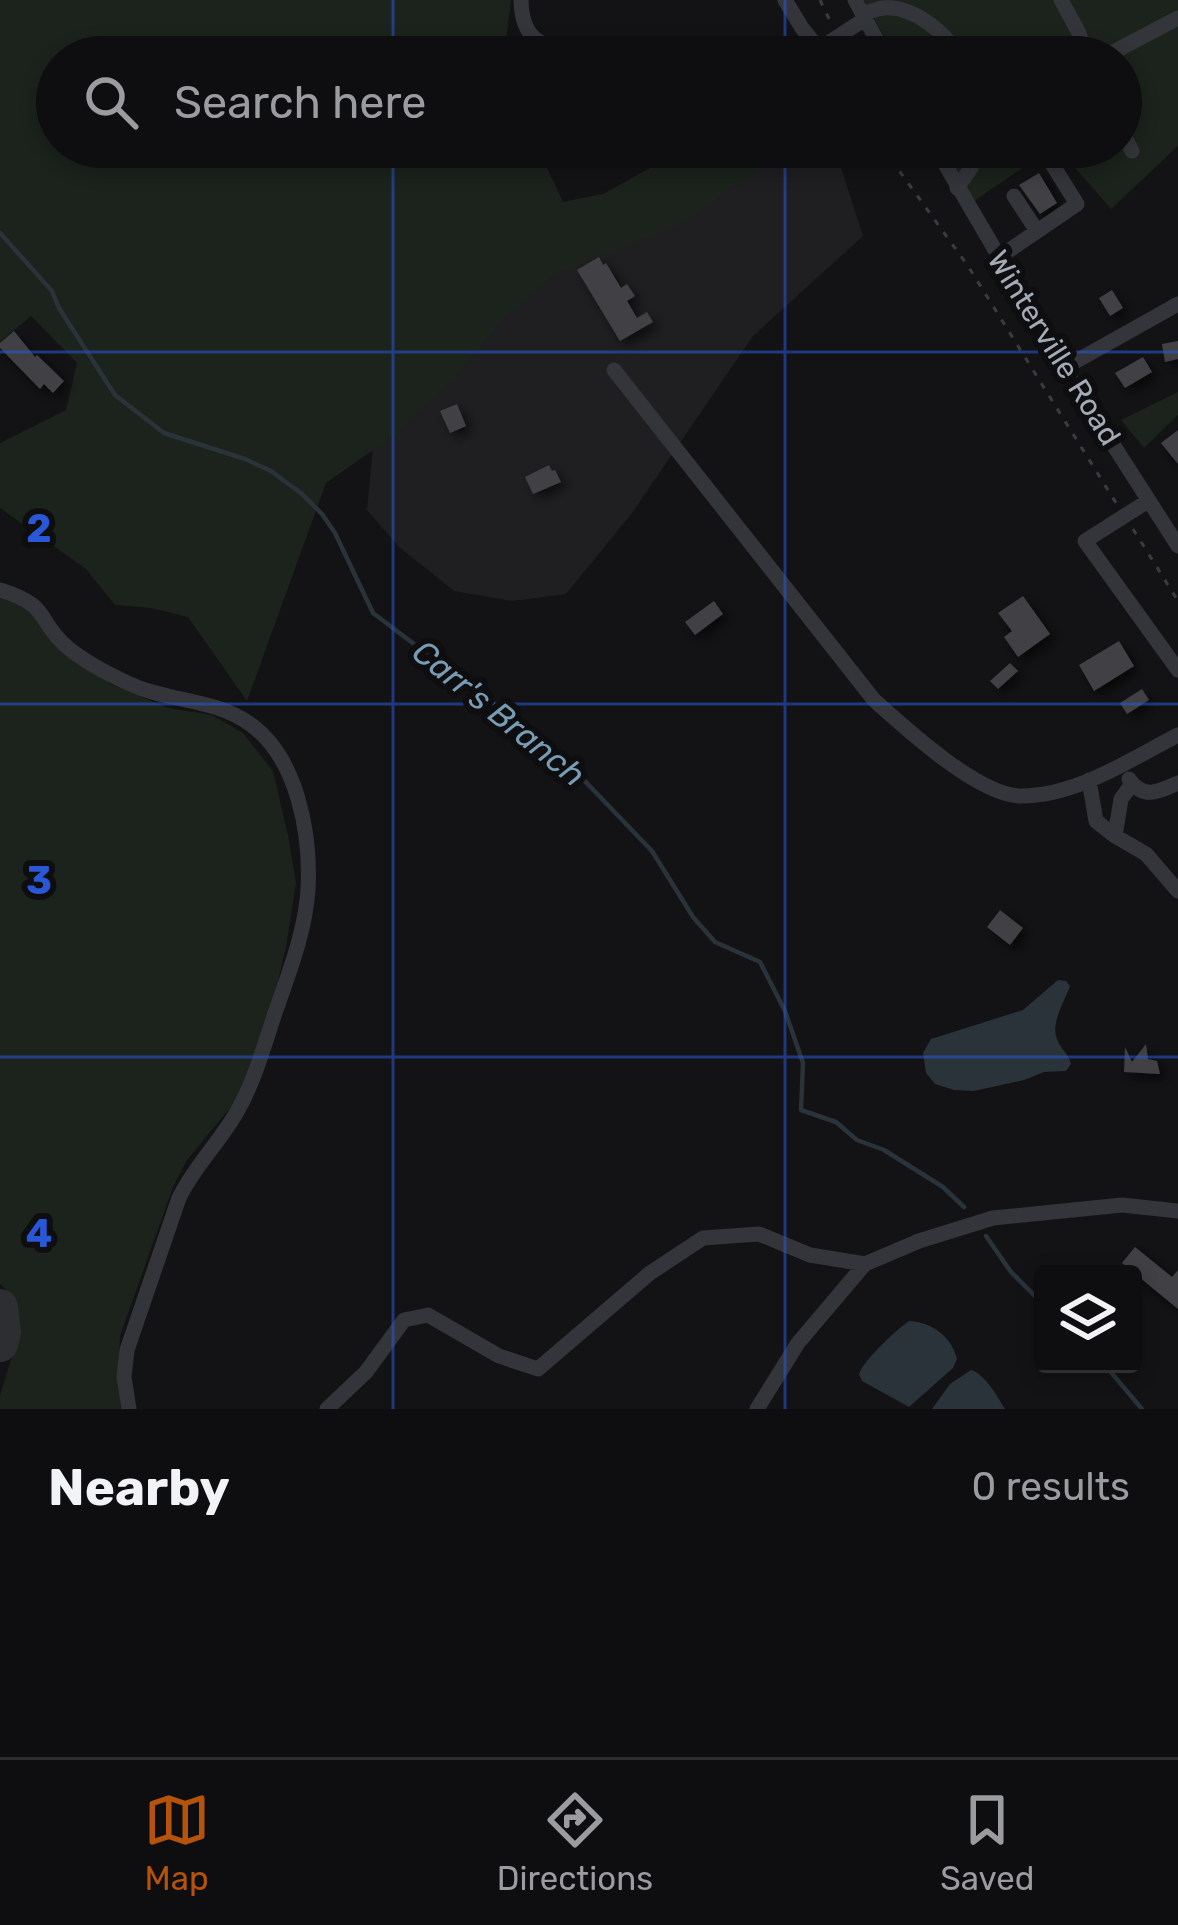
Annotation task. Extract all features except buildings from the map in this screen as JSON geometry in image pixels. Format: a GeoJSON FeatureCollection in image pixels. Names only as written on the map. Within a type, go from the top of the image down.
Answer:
{"type":"FeatureCollection","features":[{"type":"Feature","properties":{"kind":"street"},"geometry":{"type":"LineString","coordinates":[[521,0],[531,36]]}},
{"type":"Feature","properties":{"kind":"street"},"geometry":{"type":"LineString","coordinates":[[785,0],[806,36]]}},
{"type":"Feature","properties":{"kind":"street"},"geometry":{"type":"LineString","coordinates":[[1061,0],[1080,36]]}},
{"type":"Feature","properties":{"kind":"street"},"geometry":{"type":"LineString","coordinates":[[834,36],[861,11],[888,4],[945,36]]}},
{"type":"Feature","properties":{"kind":"street"},"geometry":{"type":"LineString","coordinates":[[1142,37],[1178,18]]}},
{"type":"Feature","properties":{"kind":"street","name":"Winterville Road"},"geometry":{"type":"LineString","coordinates":[[946,168],[1064,368],[1178,546]]}},
{"type":"Feature","properties":{"kind":"street"},"geometry":{"type":"LineString","coordinates":[[957,188],[971,168]]}},
{"type":"Feature","properties":{"kind":"street"},"geometry":{"type":"LineString","coordinates":[[998,258],[1077,204],[1054,168]]}},
{"type":"Feature","properties":{"kind":"street"},"geometry":{"type":"LineString","coordinates":[[1014,196],[1037,231]]}},
{"type":"Feature","properties":{"kind":"street"},"geometry":{"type":"LineString","coordinates":[[1064,368],[1178,304]]}},
{"type":"Feature","properties":{"kind":"street"},"geometry":{"type":"LineString","coordinates":[[614,370],[834,652],[874,700],[923,745],[988,786],[1017,797],[1089,780],[1178,735]]}},
{"type":"Feature","properties":{"kind":"street"},"geometry":{"type":"LineString","coordinates":[[1148,501],[1085,541],[1178,670]]}},
{"type":"Feature","properties":{"kind":"street"},"geometry":{"type":"LineString","coordinates":[[0,590],[34,604],[64,645],[134,687],[220,707],[253,726],[277,753],[294,786],[305,837],[308,891],[297,947],[236,1115],[179,1198],[127,1350],[124,1377],[129,1409]]}},
{"type":"Feature","properties":{"kind":"street"},"geometry":{"type":"LineString","coordinates":[[1122,764],[1132,784],[1143,792],[1155,794],[1178,783]]}},
{"type":"Feature","properties":{"kind":"street"},"geometry":{"type":"LineString","coordinates":[[1089,780],[1096,821],[1146,854],[1178,890]]}},
{"type":"Feature","properties":{"kind":"street"},"geometry":{"type":"LineString","coordinates":[[1115,836],[1121,799],[1132,784]]}},
{"type":"Feature","properties":{"kind":"street"},"geometry":{"type":"LineString","coordinates":[[757,1409],[798,1343],[865,1264],[919,1241],[993,1219],[1122,1205],[1178,1211]]}},
{"type":"Feature","properties":{"kind":"street"},"geometry":{"type":"LineString","coordinates":[[327,1409],[366,1372],[404,1320],[428,1315],[499,1356],[538,1369],[650,1273],[703,1238],[759,1234],[810,1255],[865,1264]]}},
{"type":"Feature","properties":{"kind":"path"},"geometry":{"type":"LineString","coordinates":[[820,0],[835,30]]}},
{"type":"Feature","properties":{"kind":"path"},"geometry":{"type":"LineString","coordinates":[[897,168],[968,266],[1119,506]]}},
{"type":"Feature","properties":{"kind":"path"},"geometry":{"type":"LineString","coordinates":[[1130,524],[1178,601]]}},
{"type":"Feature","properties":{"kind":"shaded area"},"geometry":{"type":"Polygon","coordinates":[[[0,0],[511,0],[507,36],[36,36],[36,168],[547,168],[563,202],[603,194],[650,168],[763,168],[683,223],[553,275],[505,317],[450,382],[396,434],[326,483],[247,701],[188,617],[115,605],[86,569],[0,508],[0,443],[66,410],[77,363],[31,316],[0,342],[0,0]]]}},
{"type":"Feature","properties":{"kind":"shaded area"},"geometry":{"type":"Polygon","coordinates":[[[864,0],[1178,0],[1178,146],[1111,209],[1075,168],[1142,168],[1142,36],[884,36],[864,0]]]}},
{"type":"Feature","properties":{"kind":"shaded area"},"geometry":{"type":"Polygon","coordinates":[[[739,168],[841,168],[863,236],[753,336],[632,513],[566,594],[512,601],[454,591],[399,547],[367,510],[373,446],[545,270],[739,168]]]}},
{"type":"Feature","properties":{"kind":"shaded area"},"geometry":{"type":"Polygon","coordinates":[[[956,168],[1022,168],[974,201],[956,168]]]}},
{"type":"Feature","properties":{"kind":"shaded area"},"geometry":{"type":"Polygon","coordinates":[[[1178,392],[1178,415],[1144,448],[1121,420],[1178,392]]]}},
{"type":"Feature","properties":{"kind":"shaded area"},"geometry":{"type":"Polygon","coordinates":[[[0,594],[28,605],[58,644],[111,684],[168,708],[212,715],[243,733],[273,771],[296,883],[272,1007],[254,1063],[234,1103],[187,1160],[173,1187],[120,1336],[121,1409],[0,1409],[19,1326],[13,1300],[0,1284],[0,594]]]}},
{"type":"Feature","properties":{"kind":"shaded area"},"geometry":{"type":"Polygon","coordinates":[[[1058,980],[1070,986],[1055,1030],[1071,1064],[1066,1071],[1044,1072],[974,1091],[935,1084],[926,1073],[923,1053],[931,1039],[1023,1010],[1058,980]]]}},
{"type":"Feature","properties":{"kind":"shaded area"},"geometry":{"type":"Polygon","coordinates":[[[909,1321],[940,1332],[957,1359],[909,1407],[862,1381],[859,1374],[909,1321]]]}},
{"type":"Feature","properties":{"kind":"shaded area"},"geometry":{"type":"Polygon","coordinates":[[[971,1370],[986,1381],[1005,1409],[932,1409],[950,1384],[971,1370]]]}},
{"type":"Feature","properties":{"kind":"waterway","name":"Carr's Branch"},"geometry":{"type":"LineString","coordinates":[[0,233],[52,291],[115,395],[164,433],[245,459],[302,494],[335,533],[373,613],[556,751],[652,851],[693,917],[715,942],[760,962],[785,1011],[803,1063],[801,1110],[836,1122],[857,1140],[884,1150],[943,1187],[964,1207]]}},
{"type":"Feature","properties":{"kind":"waterway","name":"Carr's Branch"},"geometry":{"type":"LineString","coordinates":[[986,1236],[1034,1295]]}},
{"type":"Feature","properties":{"kind":"waterway","name":"Carr's Branch"},"geometry":{"type":"LineString","coordinates":[[1112,1373],[1142,1409]]}},
{"type":"Feature","properties":{"kind":"taxiway"},"geometry":{"type":"LineString","coordinates":[[0,1307],[0,1344]]}}]}
